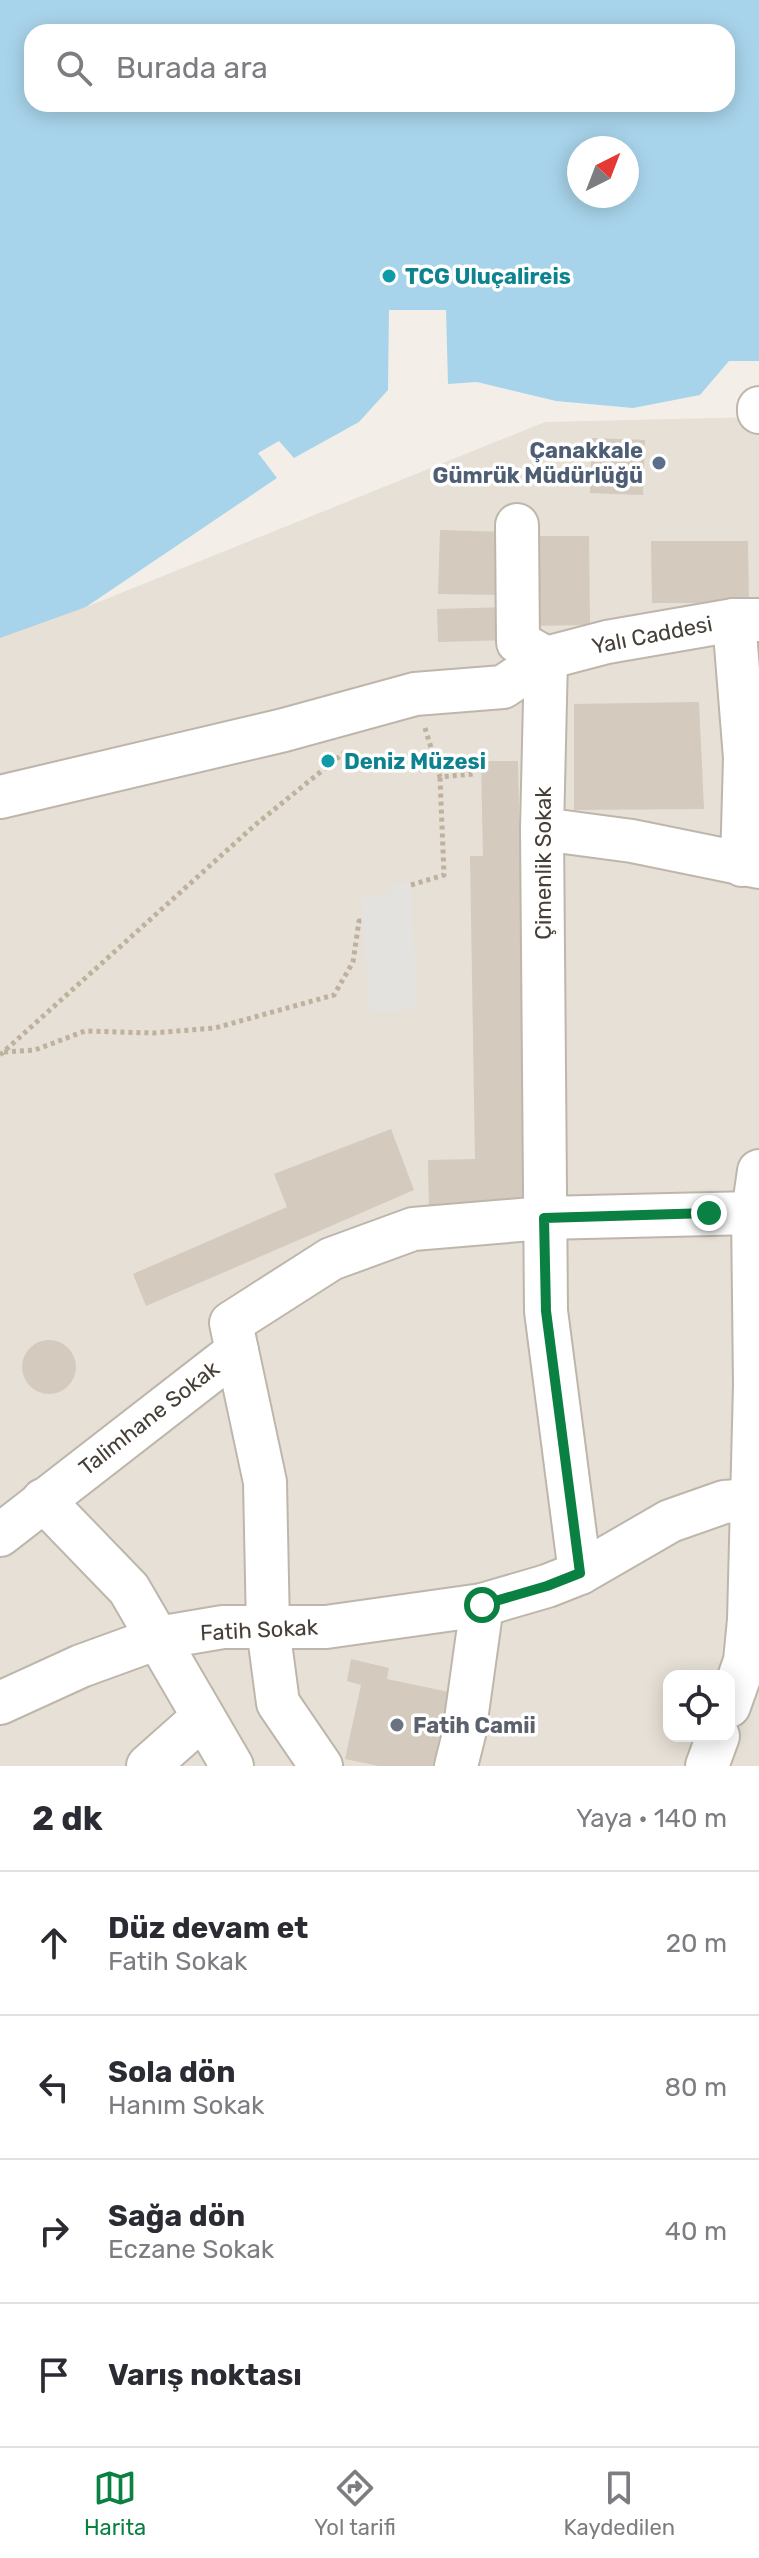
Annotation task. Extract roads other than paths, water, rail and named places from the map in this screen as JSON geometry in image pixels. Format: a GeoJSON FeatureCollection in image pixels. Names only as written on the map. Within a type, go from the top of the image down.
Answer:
{"type":"FeatureCollection","features":[{"type":"Feature","properties":{"kind":"street"},"geometry":{"type":"LineString","coordinates":[[517,525],[518,642],[546,658]]}},
{"type":"Feature","properties":{"kind":"street"},"geometry":{"type":"LineString","coordinates":[[542,829],[632,841],[751,866],[745,758],[746,620]]}},
{"type":"Feature","properties":{"kind":"street","name":"Yalı Caddesi"},"geometry":{"type":"LineString","coordinates":[[0,797],[284,730],[415,694],[503,687],[546,658],[607,642],[746,620]]}},
{"type":"Feature","properties":{"kind":"street","name":"Çimenlik Sokak"},"geometry":{"type":"LineString","coordinates":[[546,658],[542,829],[546,1311],[580,1573]]}},
{"type":"Feature","properties":{"kind":"street"},"geometry":{"type":"LineString","coordinates":[[735,1689],[745,1661],[749,1620],[755,1385],[753,1213],[759,1171]]}},
{"type":"Feature","properties":{"kind":"street"},"geometry":{"type":"LineString","coordinates":[[544,1218],[753,1213]]}},
{"type":"Feature","properties":{"kind":"street","name":"Talimhane Sokak"},"geometry":{"type":"LineString","coordinates":[[0,1535],[237,1351],[231,1323],[331,1259],[413,1229],[544,1218]]}},
{"type":"Feature","properties":{"kind":"street"},"geometry":{"type":"LineString","coordinates":[[237,1351],[265,1482],[268,1628],[278,1703],[321,1766]]}},
{"type":"Feature","properties":{"kind":"street"},"geometry":{"type":"LineString","coordinates":[[43,1500],[129,1589],[232,1766]]}},
{"type":"Feature","properties":{"kind":"street","name":"Fatih Sokak"},"geometry":{"type":"LineString","coordinates":[[0,1703],[81,1666],[158,1638],[223,1627],[326,1627],[482,1605],[580,1573],[670,1521],[724,1502],[752,1500]]}},
{"type":"Feature","properties":{"kind":"street"},"geometry":{"type":"LineString","coordinates":[[456,1766],[464,1734],[482,1605]]}},
{"type":"Feature","properties":{"kind":"street"},"geometry":{"type":"LineString","coordinates":[[148,1766],[202,1718]]}},
{"type":"Feature","properties":{"kind":"street"},"geometry":{"type":"LineString","coordinates":[[707,1766],[716,1742]]}},
{"type":"Feature","properties":{"kind":"water"},"geometry":{"type":"Polygon","coordinates":[[[0,0],[759,0],[759,361],[729,361],[700,395],[633,408],[556,401],[477,382],[448,384],[446,310],[389,310],[388,390],[359,422],[294,458],[279,441],[258,453],[277,478],[86,607],[0,638],[0,0]]]}},
{"type":"Feature","properties":{"kind":"place","name":"TCG Uluçalireis"},"geometry":{"type":"Point","coordinates":[389,276]}},
{"type":"Feature","properties":{"kind":"place","name":"Çanakkale Gümrük Müdürlüğü"},"geometry":{"type":"Point","coordinates":[659,463]}},
{"type":"Feature","properties":{"kind":"place","name":"Deniz Müzesi"},"geometry":{"type":"Point","coordinates":[328,761]}},
{"type":"Feature","properties":{"kind":"place","name":"Fatih Camii"},"geometry":{"type":"Point","coordinates":[397,1725]}}]}
